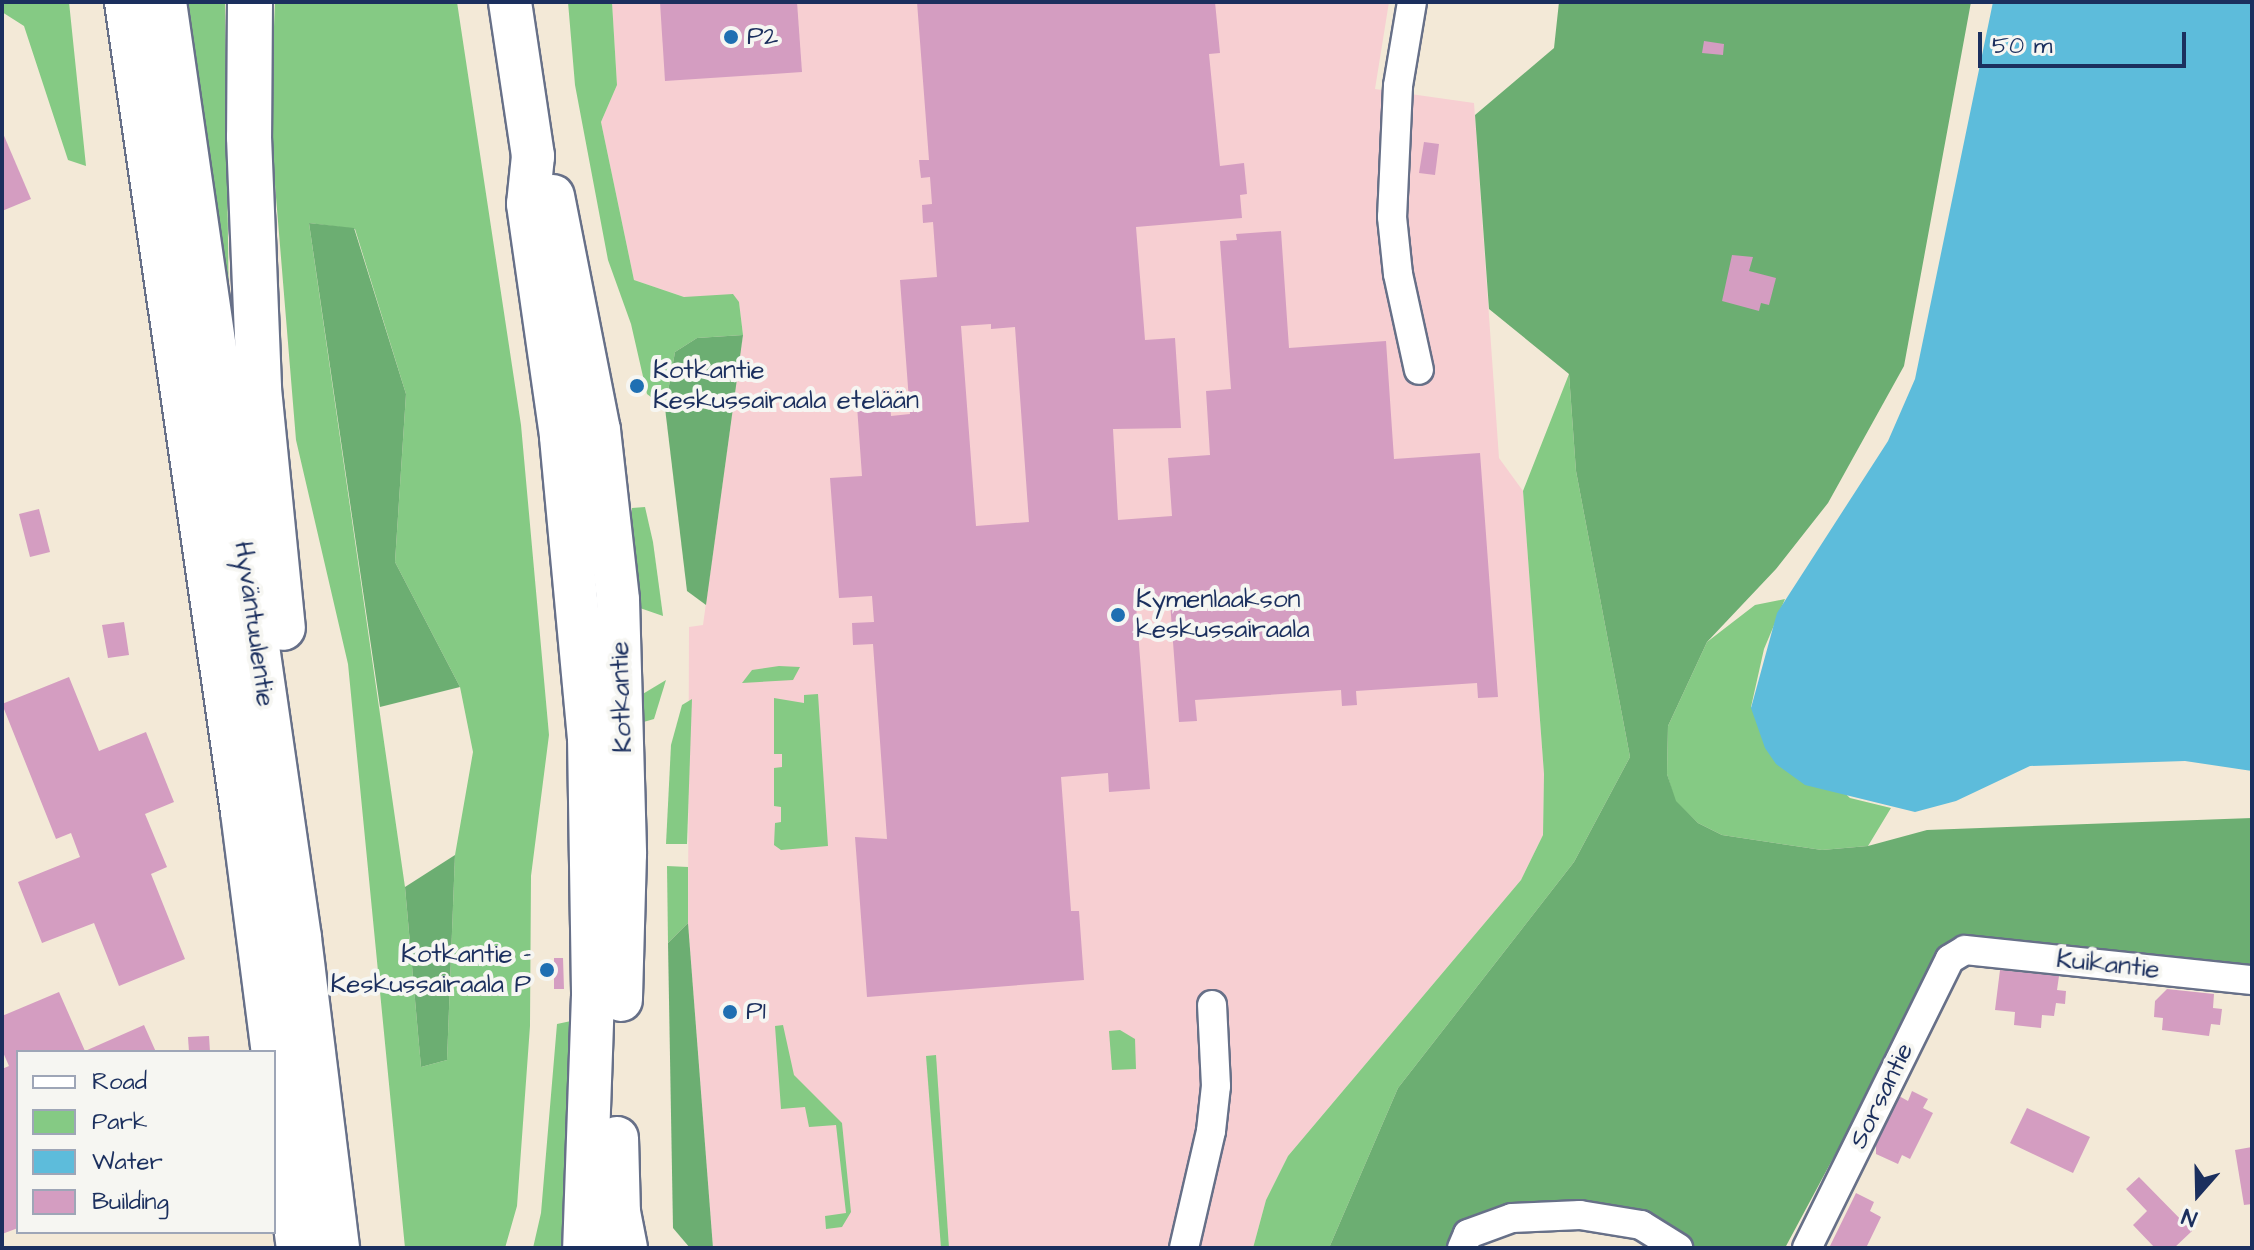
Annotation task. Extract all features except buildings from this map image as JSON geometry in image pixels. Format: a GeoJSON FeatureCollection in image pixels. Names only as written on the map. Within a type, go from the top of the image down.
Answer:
{"type":"FeatureCollection","features":[{"type":"Feature","properties":{"kind":"highway"},"geometry":{"type":"LineString","coordinates":[[118,2],[135,75]]}},
{"type":"Feature","properties":{"kind":"highway","name":"Hyväntuulentie"},"geometry":{"type":"LineString","coordinates":[[127,2],[135,75],[243,812],[274,1050]]}},
{"type":"Feature","properties":{"kind":"highway","name":"Hyväntuulentie"},"geometry":{"type":"LineString","coordinates":[[164,2],[299,938],[337,1248]]}},
{"type":"Feature","properties":{"kind":"highway"},"geometry":{"type":"LineString","coordinates":[[250,2],[249,137],[259,389],[287,682],[299,938]]}},
{"type":"Feature","properties":{"kind":"highway","name":"Hyväntuulentie"},"geometry":{"type":"LineString","coordinates":[[276,1069],[299,1248]]}},
{"type":"Feature","properties":{"kind":"street","name":"Kotkantie"},"geometry":{"type":"LineString","coordinates":[[510,2],[533,156],[528,204],[566,481],[589,737],[593,995],[584,1248]]}},
{"type":"Feature","properties":{"kind":"street"},"geometry":{"type":"LineString","coordinates":[[1412,2],[1398,86],[1392,217],[1398,274],[1419,370]]}},
{"type":"Feature","properties":{"kind":"street","name":"Kotkantie"},"geometry":{"type":"LineString","coordinates":[[533,156],[555,199],[582,332],[618,600],[625,854],[616,1169],[626,1248]]}},
{"type":"Feature","properties":{"kind":"street","name":"Kuikantie"},"geometry":{"type":"LineString","coordinates":[[1965,950],[2252,980]]}},
{"type":"Feature","properties":{"kind":"street","name":"Sorsantie"},"geometry":{"type":"LineString","coordinates":[[1807,1248],[1950,959],[1965,950]]}},
{"type":"Feature","properties":{"kind":"street"},"geometry":{"type":"LineString","coordinates":[[1184,1248],[1211,1131],[1216,1086],[1212,1005]]}},
{"type":"Feature","properties":{"kind":"street"},"geometry":{"type":"LineString","coordinates":[[1462,1248],[1468,1234],[1512,1218],[1580,1215],[1641,1225],[1678,1248]]}},
{"type":"Feature","properties":{"kind":"shaded area","name":"Kymenlaakson keskussairaala"},"geometry":{"type":"Polygon","coordinates":[[[612,2],[1389,2],[1375,89],[1474,103],[1499,458],[1523,491],[1544,774],[1543,835],[1521,880],[1288,1156],[1266,1200],[1253,1248],[713,1248],[688,923],[689,627],[703,625],[743,335],[739,302],[684,297],[634,280],[601,122],[617,85],[612,2]]]}},
{"type":"Feature","properties":{"kind":"green space"},"geometry":{"type":"Polygon","coordinates":[[[2,2],[69,2],[86,166],[68,160],[24,26],[2,12],[2,2]]]}},
{"type":"Feature","properties":{"kind":"green space"},"geometry":{"type":"Polygon","coordinates":[[[186,2],[225,2],[229,318],[186,2]]]}},
{"type":"Feature","properties":{"kind":"green space"},"geometry":{"type":"Polygon","coordinates":[[[275,2],[457,2],[521,425],[549,735],[531,876],[530,1026],[517,1206],[505,1248],[405,1248],[348,664],[296,440],[270,124],[275,2]],[[309,223],[405,887],[421,1067],[447,1060],[455,855],[473,752],[460,687],[395,562],[406,394],[355,229],[309,223]]]}},
{"type":"Feature","properties":{"kind":"green space"},"geometry":{"type":"Polygon","coordinates":[[[568,2],[612,2],[617,85],[601,122],[634,280],[684,297],[733,294],[739,302],[743,335],[697,338],[675,352],[665,408],[647,394],[631,324],[608,260],[575,85],[568,2]]]}},
{"type":"Feature","properties":{"kind":"green space"},"geometry":{"type":"Polygon","coordinates":[[[1559,2],[1971,2],[1904,366],[1828,503],[1776,569],[1707,642],[1668,726],[1667,774],[1676,801],[1698,823],[1722,835],[1822,850],[1868,846],[1927,830],[2252,818],[2252,969],[1943,953],[1785,1248],[1697,1248],[1651,1217],[1581,1201],[1511,1205],[1451,1248],[1329,1248],[1398,1088],[1574,862],[1630,757],[1576,471],[1569,374],[1489,309],[1475,115],[1554,48],[1559,2]]]}},
{"type":"Feature","properties":{"kind":"green space"},"geometry":{"type":"Polygon","coordinates":[[[309,223],[354,228],[406,394],[395,562],[460,687],[380,707],[309,223]]]}},
{"type":"Feature","properties":{"kind":"green space"},"geometry":{"type":"Polygon","coordinates":[[[743,335],[706,605],[687,591],[665,408],[675,352],[697,338],[743,335]]]}},
{"type":"Feature","properties":{"kind":"green space"},"geometry":{"type":"Polygon","coordinates":[[[1569,374],[1576,471],[1630,757],[1574,862],[1398,1088],[1329,1248],[1253,1248],[1266,1200],[1288,1156],[1521,880],[1543,835],[1544,774],[1523,491],[1569,374]]]}},
{"type":"Feature","properties":{"kind":"green space"},"geometry":{"type":"Polygon","coordinates":[[[645,507],[663,616],[637,607],[629,584],[632,508],[645,507]]]}},
{"type":"Feature","properties":{"kind":"green space"},"geometry":{"type":"Polygon","coordinates":[[[1785,599],[1764,649],[1751,707],[1850,798],[1891,808],[1868,846],[1822,850],[1722,835],[1698,823],[1675,801],[1667,774],[1668,726],[1707,642],[1755,605],[1785,599]]]}},
{"type":"Feature","properties":{"kind":"green space"},"geometry":{"type":"Polygon","coordinates":[[[800,667],[793,680],[742,683],[752,670],[800,667]]]}},
{"type":"Feature","properties":{"kind":"green space"},"geometry":{"type":"Polygon","coordinates":[[[666,680],[654,719],[633,725],[641,695],[666,680]]]}},
{"type":"Feature","properties":{"kind":"green space"},"geometry":{"type":"Polygon","coordinates":[[[818,694],[828,846],[781,850],[774,845],[775,823],[781,822],[781,807],[774,806],[774,768],[782,767],[782,754],[774,754],[774,698],[804,703],[804,695],[818,694]]]}},
{"type":"Feature","properties":{"kind":"green space"},"geometry":{"type":"Polygon","coordinates":[[[692,699],[687,844],[666,844],[671,745],[682,705],[692,699]]]}},
{"type":"Feature","properties":{"kind":"green space"},"geometry":{"type":"Polygon","coordinates":[[[455,855],[447,1060],[421,1067],[405,887],[455,855]]]}},
{"type":"Feature","properties":{"kind":"green space"},"geometry":{"type":"Polygon","coordinates":[[[667,866],[688,867],[688,923],[668,943],[667,866]]]}},
{"type":"Feature","properties":{"kind":"green space"},"geometry":{"type":"Polygon","coordinates":[[[688,923],[713,1248],[690,1248],[673,1228],[668,943],[688,923]]]}},
{"type":"Feature","properties":{"kind":"green space"},"geometry":{"type":"Polygon","coordinates":[[[571,1021],[576,1138],[567,1248],[533,1248],[541,1213],[557,1024],[571,1021]]]}},
{"type":"Feature","properties":{"kind":"green space"},"geometry":{"type":"Polygon","coordinates":[[[783,1025],[794,1075],[842,1123],[851,1212],[842,1227],[826,1229],[825,1216],[846,1213],[836,1125],[809,1127],[805,1107],[781,1109],[775,1026],[783,1025]]]}},
{"type":"Feature","properties":{"kind":"green space"},"geometry":{"type":"Polygon","coordinates":[[[1120,1030],[1135,1039],[1136,1069],[1112,1070],[1109,1031],[1120,1030]]]}},
{"type":"Feature","properties":{"kind":"green space"},"geometry":{"type":"Polygon","coordinates":[[[936,1055],[949,1248],[941,1248],[926,1056],[936,1055]]]}},
{"type":"Feature","properties":{"kind":"water"},"geometry":{"type":"Polygon","coordinates":[[[1993,2],[2252,2],[2252,771],[2185,761],[2030,766],[1956,801],[1915,812],[1805,785],[1776,764],[1765,748],[1751,708],[1777,613],[1888,441],[1915,379],[1993,2]]]}},
{"type":"Feature","properties":{"kind":"place","name":"P2"},"geometry":{"type":"Point","coordinates":[731,37]}},
{"type":"Feature","properties":{"kind":"place","name":"Kotkantie Keskussairaala etelään"},"geometry":{"type":"Point","coordinates":[637,386]}},
{"type":"Feature","properties":{"kind":"place","name":"Kymenlaakson keskussairaala"},"geometry":{"type":"Point","coordinates":[1118,615]}},
{"type":"Feature","properties":{"kind":"place","name":"Kotkantie - Keskussairaala P"},"geometry":{"type":"Point","coordinates":[547,970]}},
{"type":"Feature","properties":{"kind":"place","name":"P1"},"geometry":{"type":"Point","coordinates":[730,1012]}}]}
